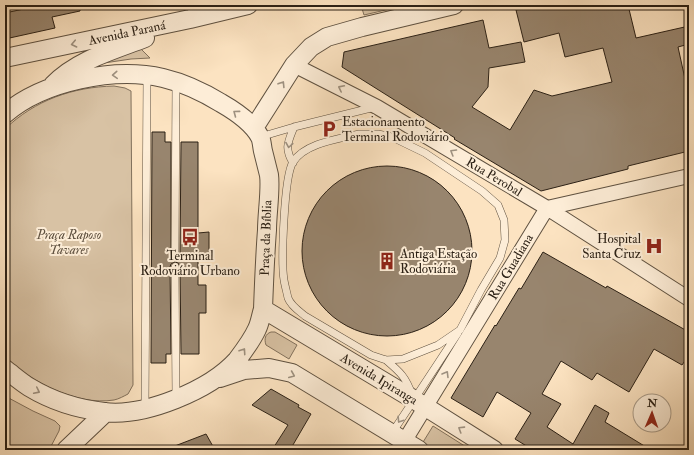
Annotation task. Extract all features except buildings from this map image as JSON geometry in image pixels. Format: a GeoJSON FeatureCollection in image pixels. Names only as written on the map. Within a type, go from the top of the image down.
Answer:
{"type":"FeatureCollection","features":[{"type":"Feature","properties":{"kind":"street","name":"Avenida Paraná"},"geometry":{"type":"LineString","coordinates":[[5,58],[201,12],[248,5]]}},
{"type":"Feature","properties":{"kind":"street"},"geometry":{"type":"LineString","coordinates":[[5,114],[38,93],[51,87],[101,76],[134,74],[176,82],[194,88],[230,108],[244,118],[257,133],[294,65],[311,47],[327,37],[454,5]]}},
{"type":"Feature","properties":{"kind":"street"},"geometry":{"type":"LineString","coordinates":[[51,87],[61,76],[75,68],[201,12]]}},
{"type":"Feature","properties":{"kind":"street","name":"Rua Perobal"},"geometry":{"type":"LineString","coordinates":[[294,65],[377,107],[547,208],[689,299]]}},
{"type":"Feature","properties":{"kind":"street","name":"Praça da Bíblia"},"geometry":{"type":"LineString","coordinates":[[5,369],[29,387],[59,402],[84,409],[106,412],[131,411],[176,399],[213,380],[237,360],[257,330],[263,309],[278,176],[257,133]]}},
{"type":"Feature","properties":{"kind":"street"},"geometry":{"type":"LineString","coordinates":[[547,208],[689,176]]}},
{"type":"Feature","properties":{"kind":"street","name":"Rua Guadiana"},"geometry":{"type":"LineString","coordinates":[[403,443],[420,403],[547,208]]}},
{"type":"Feature","properties":{"kind":"street","name":"Avenida Ipiranga"},"geometry":{"type":"LineString","coordinates":[[263,309],[300,322],[420,403],[494,450]]}},
{"type":"Feature","properties":{"kind":"street"},"geometry":{"type":"LineString","coordinates":[[213,380],[244,370],[269,368],[292,374],[403,443]]}},
{"type":"Feature","properties":{"kind":"street"},"geometry":{"type":"LineString","coordinates":[[70,448],[106,412]]}},
{"type":"Feature","properties":{"kind":"lane"},"geometry":{"type":"LineString","coordinates":[[145,408],[147,76]]}},
{"type":"Feature","properties":{"kind":"lane"},"geometry":{"type":"LineString","coordinates":[[175,253],[176,82]]}},
{"type":"Feature","properties":{"kind":"lane"},"geometry":{"type":"LineString","coordinates":[[257,133],[294,127],[377,107]]}},
{"type":"Feature","properties":{"kind":"lane"},"geometry":{"type":"LineString","coordinates":[[293,163],[287,150],[287,144],[294,127]]}},
{"type":"Feature","properties":{"kind":"lane"},"geometry":{"type":"LineString","coordinates":[[386,360],[403,376],[420,403],[500,258],[505,240],[504,220],[498,205],[482,191],[425,153],[392,137],[378,134],[358,134],[322,143],[302,152],[293,163],[278,176],[284,280],[289,300],[296,310],[300,322],[371,355],[386,360],[403,359],[419,354],[438,345],[460,330]]}},
{"type":"Feature","properties":{"kind":"lane"},"geometry":{"type":"LineString","coordinates":[[175,267],[176,399]]}},
{"type":"Feature","properties":{"kind":"green space"},"geometry":{"type":"Polygon","coordinates":[[[361,5],[407,5],[364,15],[361,5]]]}},
{"type":"Feature","properties":{"kind":"green space"},"geometry":{"type":"Polygon","coordinates":[[[140,48],[150,58],[104,63],[140,48]]]}},
{"type":"Feature","properties":{"kind":"green space","name":"Praça Raposo Tavares"},"geometry":{"type":"Polygon","coordinates":[[[114,86],[131,91],[133,385],[128,394],[114,400],[100,401],[70,396],[55,390],[28,375],[5,357],[5,129],[29,110],[55,97],[84,89],[114,86]]]}},
{"type":"Feature","properties":{"kind":"green space"},"geometry":{"type":"Polygon","coordinates":[[[275,332],[297,345],[289,359],[266,345],[265,341],[267,334],[275,332]]]}},
{"type":"Feature","properties":{"kind":"green space"},"geometry":{"type":"Polygon","coordinates":[[[5,396],[55,421],[60,426],[49,450],[13,450],[5,445],[5,396]]]}},
{"type":"Feature","properties":{"kind":"green space"},"geometry":{"type":"Polygon","coordinates":[[[433,426],[471,450],[425,450],[420,447],[433,426]]]}},
{"type":"Feature","properties":{"kind":"place","name":"Estacionamento Terminal Rodoviário"},"geometry":{"type":"Point","coordinates":[329,129]}},
{"type":"Feature","properties":{"kind":"place","name":"Terminal Rodoviário Urbano"},"geometry":{"type":"Point","coordinates":[190,237]}},
{"type":"Feature","properties":{"kind":"place","name":"Hospital Santa Cruz"},"geometry":{"type":"Point","coordinates":[654,246]}},
{"type":"Feature","properties":{"kind":"place","name":"Antiga Estação Rodoviária"},"geometry":{"type":"Point","coordinates":[387,261]}}]}
